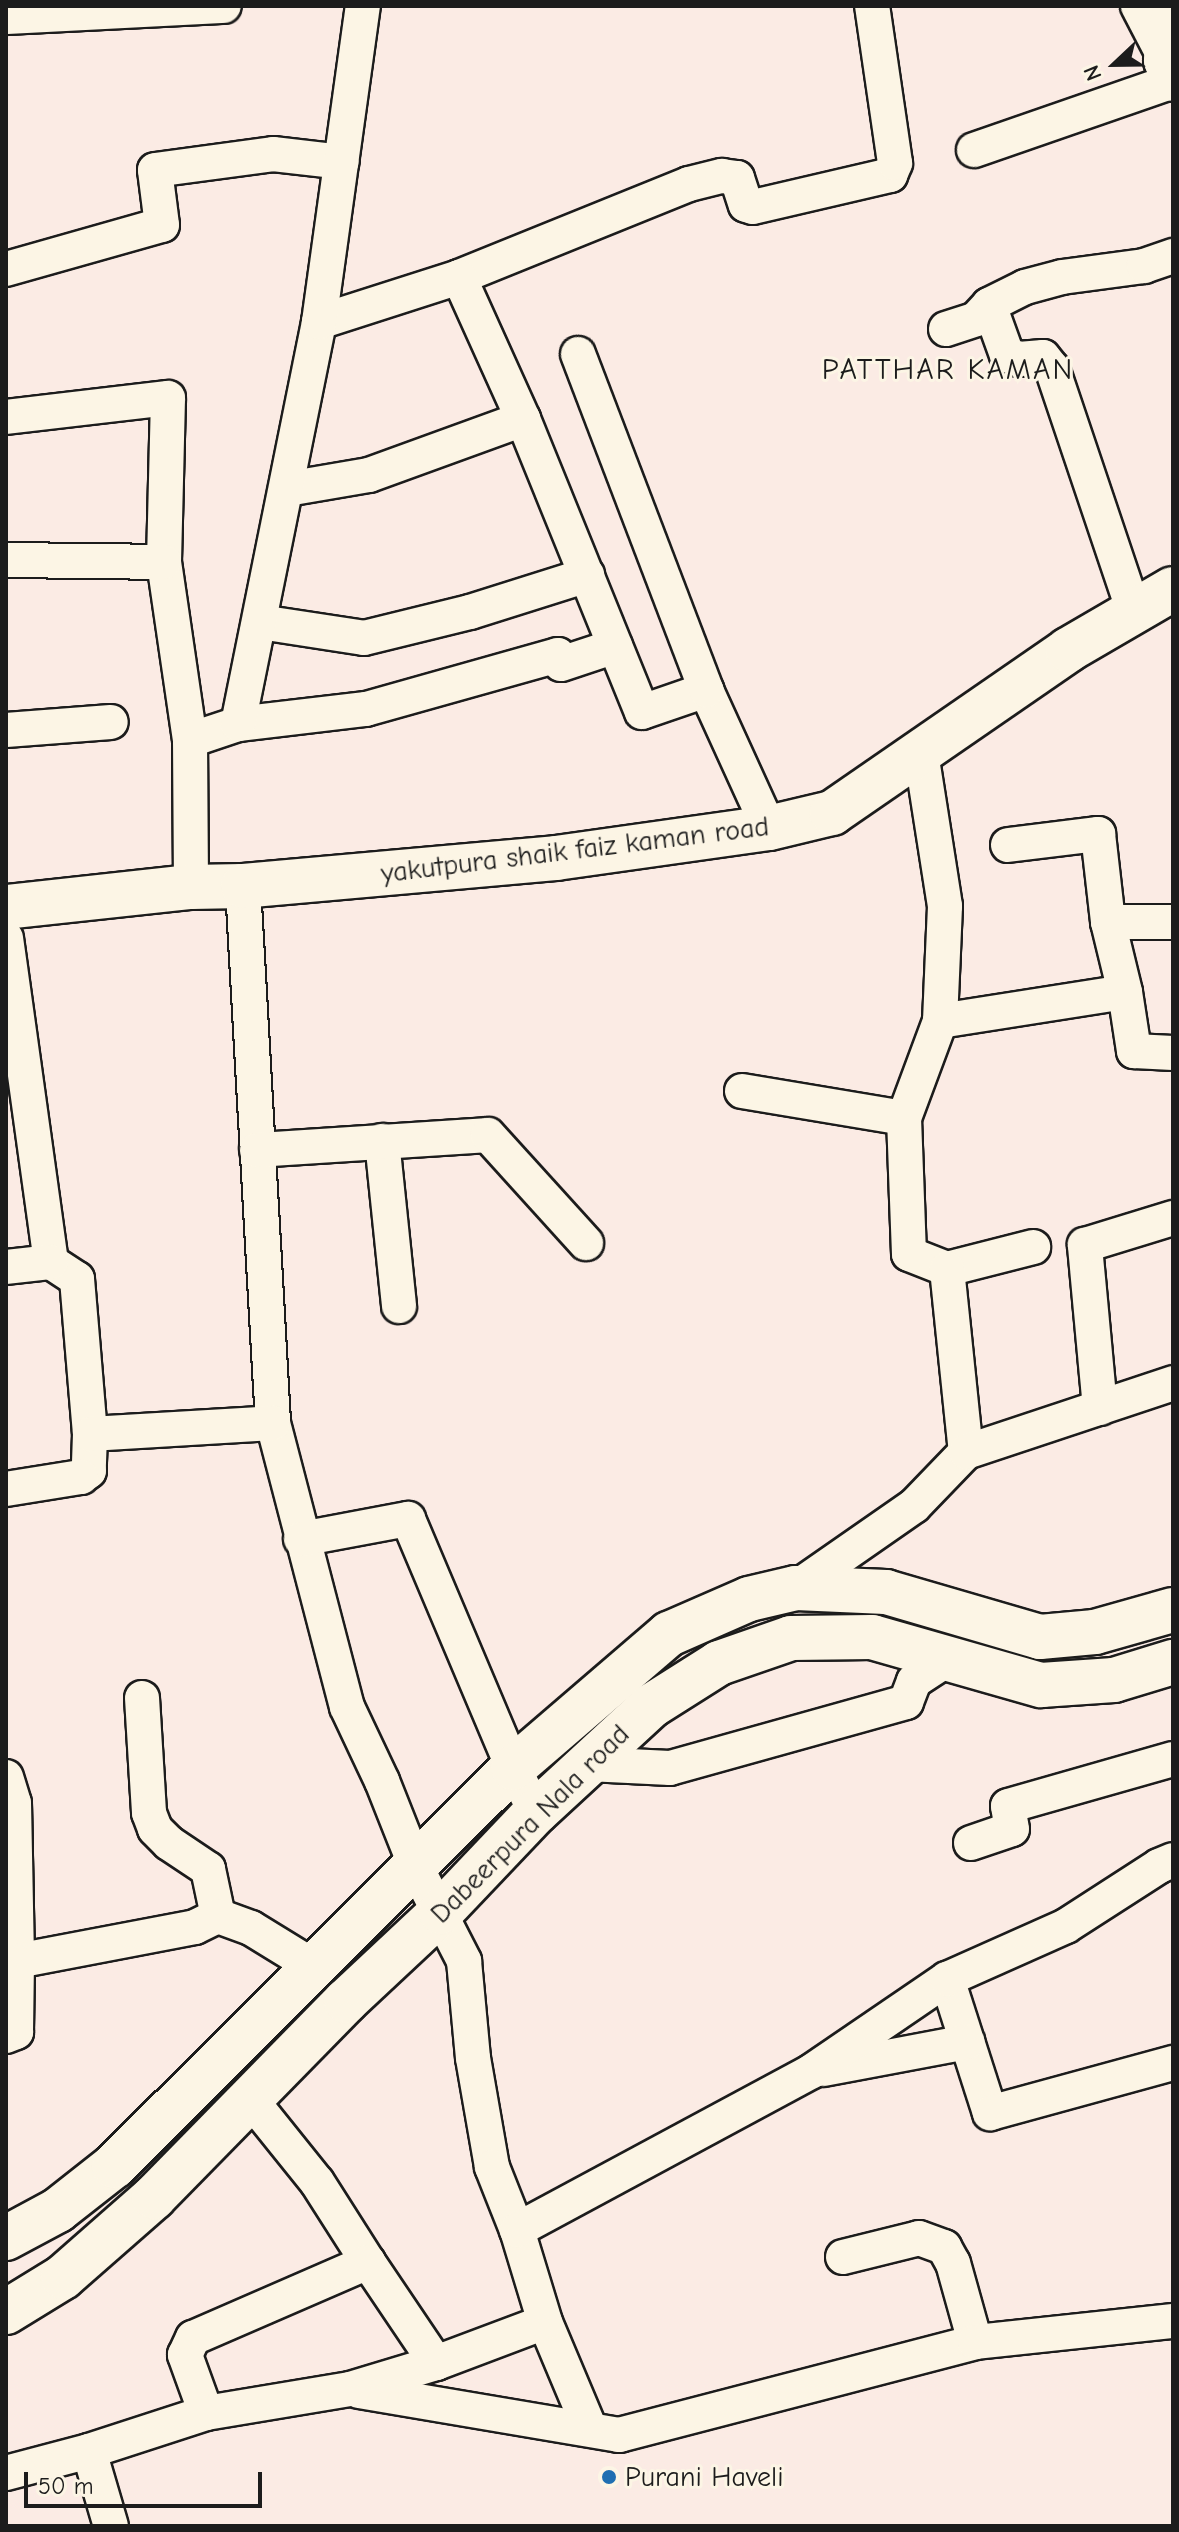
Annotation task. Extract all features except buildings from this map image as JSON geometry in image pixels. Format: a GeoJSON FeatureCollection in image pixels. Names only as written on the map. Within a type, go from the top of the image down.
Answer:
{"type":"FeatureCollection","features":[{"type":"Feature","properties":{"kind":"street"},"geometry":{"type":"LineString","coordinates":[[6,17],[224,6]]}},
{"type":"Feature","properties":{"kind":"street"},"geometry":{"type":"LineString","coordinates":[[238,724],[319,322],[363,6]]}},
{"type":"Feature","properties":{"kind":"street"},"geometry":{"type":"LineString","coordinates":[[319,322],[459,277],[689,184],[722,176],[737,178],[746,205],[753,207],[890,175],[895,163],[872,6]]}},
{"type":"Feature","properties":{"kind":"street"},"geometry":{"type":"LineString","coordinates":[[974,150],[1171,60],[1138,6]]}},
{"type":"Feature","properties":{"kind":"street"},"geometry":{"type":"LineString","coordinates":[[6,269],[162,225],[155,170],[273,154],[342,162]]}},
{"type":"Feature","properties":{"kind":"street"},"geometry":{"type":"LineString","coordinates":[[946,329],[976,319],[989,305],[1025,287],[1062,277],[1144,266],[1173,256]]}},
{"type":"Feature","properties":{"kind":"street"},"geometry":{"type":"LineString","coordinates":[[459,277],[523,419],[642,712],[706,690]]}},
{"type":"Feature","properties":{"kind":"street"},"geometry":{"type":"LineString","coordinates":[[989,305],[1007,355],[1019,359],[1043,357],[1052,368],[1134,612]]}},
{"type":"Feature","properties":{"kind":"street"},"geometry":{"type":"LineString","coordinates":[[578,354],[706,690],[769,828]]}},
{"type":"Feature","properties":{"kind":"street"},"geometry":{"type":"LineString","coordinates":[[6,417],[168,398],[164,562],[190,740],[191,887]]}},
{"type":"Feature","properties":{"kind":"street"},"geometry":{"type":"LineString","coordinates":[[287,489],[369,475],[523,419]]}},
{"type":"Feature","properties":{"kind":"street"},"geometry":{"type":"LineString","coordinates":[[6,560],[164,562]]}},
{"type":"Feature","properties":{"kind":"street"},"geometry":{"type":"LineString","coordinates":[[260,622],[364,638],[470,612],[587,575]]}},
{"type":"Feature","properties":{"kind":"street","name":"yakutpura shaik faiz kaman road"},"geometry":{"type":"LineString","coordinates":[[6,907],[191,887],[243,886],[556,858],[769,828],[832,813],[1068,650],[1173,589]]}},
{"type":"Feature","properties":{"kind":"street"},"geometry":{"type":"LineString","coordinates":[[190,740],[238,724],[366,709],[558,655],[561,664],[615,646]]}},
{"type":"Feature","properties":{"kind":"street"},"geometry":{"type":"LineString","coordinates":[[6,730],[111,722]]}},
{"type":"Feature","properties":{"kind":"street"},"geometry":{"type":"LineString","coordinates":[[921,752],[945,906],[940,1021],[904,1118],[909,1254],[947,1269],[1033,1247]]}},
{"type":"Feature","properties":{"kind":"street"},"geometry":{"type":"LineString","coordinates":[[1008,845],[1098,834],[1108,922],[1125,992],[1134,1051],[1173,1053]]}},
{"type":"Feature","properties":{"kind":"street"},"geometry":{"type":"LineString","coordinates":[[243,886],[273,1423],[347,1707],[382,1781],[416,1867],[464,1961],[473,2058],[492,2167],[517,2230],[545,2322],[590,2429]]}},
{"type":"Feature","properties":{"kind":"street"},"geometry":{"type":"LineString","coordinates":[[1108,922],[1173,922]]}},
{"type":"Feature","properties":{"kind":"street"},"geometry":{"type":"LineString","coordinates":[[6,938],[51,1262]]}},
{"type":"Feature","properties":{"kind":"street"},"geometry":{"type":"LineString","coordinates":[[940,1021],[1125,992]]}},
{"type":"Feature","properties":{"kind":"street"},"geometry":{"type":"LineString","coordinates":[[742,1091],[904,1118]]}},
{"type":"Feature","properties":{"kind":"street"},"geometry":{"type":"LineString","coordinates":[[257,1150],[488,1135],[586,1243]]}},
{"type":"Feature","properties":{"kind":"street"},"geometry":{"type":"LineString","coordinates":[[382,1141],[399,1306]]}},
{"type":"Feature","properties":{"kind":"street"},"geometry":{"type":"LineString","coordinates":[[1100,1408],[1085,1245],[1173,1218]]}},
{"type":"Feature","properties":{"kind":"street"},"geometry":{"type":"LineString","coordinates":[[6,1267],[51,1262],[77,1279],[90,1434],[89,1471],[81,1477],[6,1489]]}},
{"type":"Feature","properties":{"kind":"street"},"geometry":{"type":"LineString","coordinates":[[947,1269],[966,1452]]}},
{"type":"Feature","properties":{"kind":"street"},"geometry":{"type":"LineString","coordinates":[[796,1588],[914,1506],[966,1452],[1173,1383]]}},
{"type":"Feature","properties":{"kind":"street"},"geometry":{"type":"LineString","coordinates":[[90,1434],[273,1423]]}},
{"type":"Feature","properties":{"kind":"street"},"geometry":{"type":"LineString","coordinates":[[301,1539],[408,1519],[513,1768],[536,1812]]}},
{"type":"Feature","properties":{"kind":"street","name":"Dabeerpura Nala road"},"geometry":{"type":"LineString","coordinates":[[6,2238],[58,2210],[114,2166],[513,1768],[669,1634],[749,1599],[796,1588],[886,1592],[1040,1637],[1095,1632],[1171,1616]]}},
{"type":"Feature","properties":{"kind":"street"},"geometry":{"type":"LineString","coordinates":[[588,1764],[670,1768],[906,1702],[914,1681],[934,1655],[935,1605]]}},
{"type":"Feature","properties":{"kind":"street","name":"Dabeerpura Nala road"},"geometry":{"type":"LineString","coordinates":[[6,2312],[63,2277],[154,2197],[346,2001],[441,1912],[536,1812],[651,1706],[719,1663],[791,1638],[872,1637],[1041,1685],[1114,1680],[1173,1662]]}},
{"type":"Feature","properties":{"kind":"street"},"geometry":{"type":"LineString","coordinates":[[142,1698],[149,1813],[155,1829],[169,1843],[208,1869],[218,1916]]}},
{"type":"Feature","properties":{"kind":"street"},"geometry":{"type":"LineString","coordinates":[[971,1843],[1012,1829],[1008,1806],[1173,1759]]}},
{"type":"Feature","properties":{"kind":"street"},"geometry":{"type":"LineString","coordinates":[[6,1777],[14,1803],[17,1961],[16,2032],[6,2036]]}},
{"type":"Feature","properties":{"kind":"street"},"geometry":{"type":"LineString","coordinates":[[517,2230],[812,2071],[947,1979],[1066,1926],[1173,1860]]}},
{"type":"Feature","properties":{"kind":"street"},"geometry":{"type":"LineString","coordinates":[[17,1961],[195,1927],[218,1916],[251,1928],[313,1966]]}},
{"type":"Feature","properties":{"kind":"street"},"geometry":{"type":"LineString","coordinates":[[947,1979],[990,2113],[1173,2063]]}},
{"type":"Feature","properties":{"kind":"street"},"geometry":{"type":"LineString","coordinates":[[812,2071],[967,2042]]}},
{"type":"Feature","properties":{"kind":"street"},"geometry":{"type":"LineString","coordinates":[[251,2100],[317,2182],[436,2363]]}},
{"type":"Feature","properties":{"kind":"street"},"geometry":{"type":"LineString","coordinates":[[843,2257],[919,2238],[944,2247],[953,2263],[975,2342]]}},
{"type":"Feature","properties":{"kind":"street"},"geometry":{"type":"LineString","coordinates":[[206,2413],[185,2355],[193,2338],[368,2262]]}},
{"type":"Feature","properties":{"kind":"street"},"geometry":{"type":"LineString","coordinates":[[350,2389],[619,2435],[975,2342],[1173,2321]]}},
{"type":"Feature","properties":{"kind":"street"},"geometry":{"type":"LineString","coordinates":[[6,2473],[89,2451],[206,2413],[350,2389],[436,2363],[545,2322]]}},
{"type":"Feature","properties":{"kind":"street"},"geometry":{"type":"LineString","coordinates":[[89,2451],[111,2526]]}},
{"type":"Feature","properties":{"kind":"place","name":"Purani Haveli"},"geometry":{"type":"Point","coordinates":[609,2477]}},
{"type":"Feature","properties":{"kind":"district","name":"PATTHAR KAMAN"},"geometry":{"type":"Point","coordinates":[948,370]}}]}
